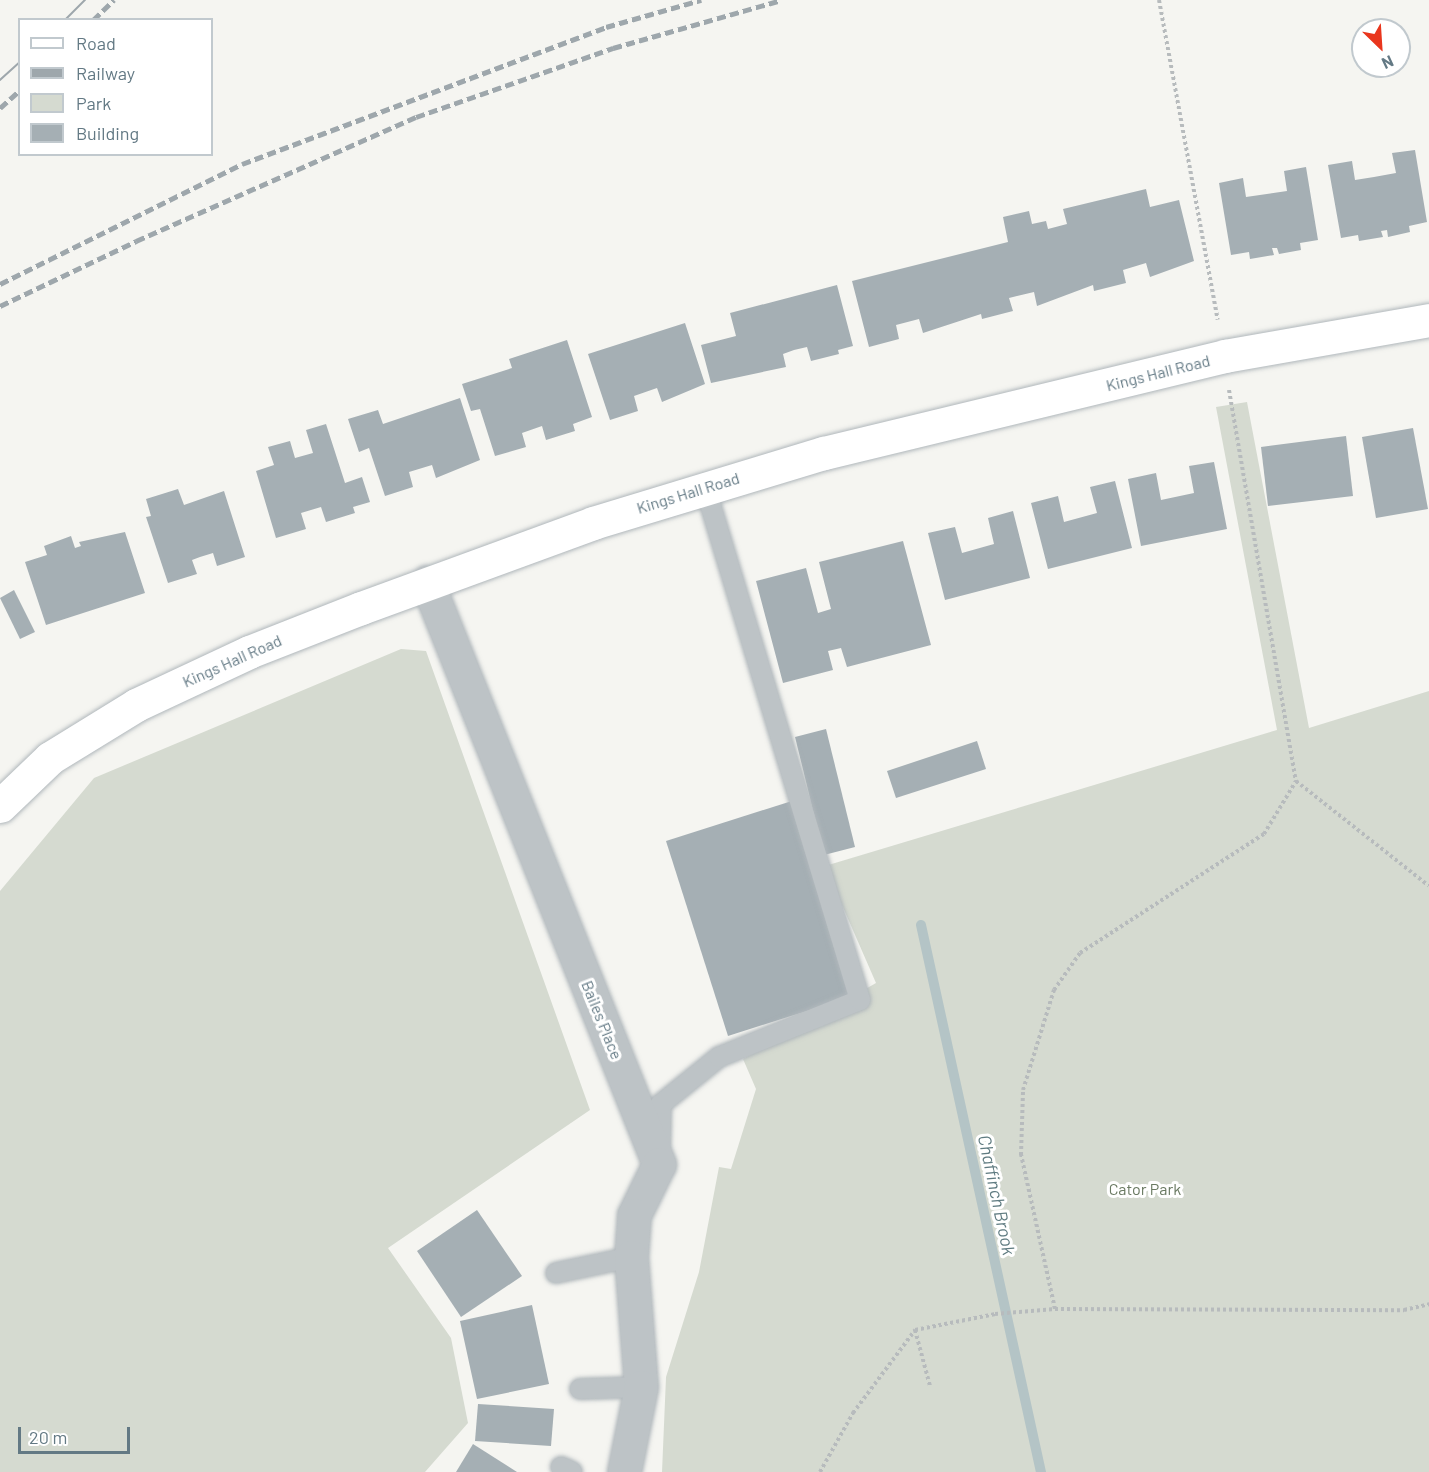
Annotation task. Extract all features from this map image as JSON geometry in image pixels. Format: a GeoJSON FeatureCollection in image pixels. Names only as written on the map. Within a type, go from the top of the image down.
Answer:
{"type":"FeatureCollection","features":[{"type":"Feature","properties":{"kind":"street","name":"Kings Hall Road"},"geometry":{"type":"LineString","coordinates":[[0,806],[50,758],[135,705],[249,652],[427,582],[705,487],[824,453],[1225,356],[1429,320]]}},
{"type":"Feature","properties":{"kind":"street","name":"Bailes Place"},"geometry":{"type":"LineString","coordinates":[[427,582],[659,1164]]}},
{"type":"Feature","properties":{"kind":"street"},"geometry":{"type":"LineString","coordinates":[[624,1472],[641,1387],[631,1257],[634,1215],[659,1164]]}},
{"type":"Feature","properties":{"kind":"lane"},"geometry":{"type":"LineString","coordinates":[[659,1164],[661,1104],[719,1057],[860,1000],[705,487]]}},
{"type":"Feature","properties":{"kind":"lane"},"geometry":{"type":"LineString","coordinates":[[556,1273],[631,1257]]}},
{"type":"Feature","properties":{"kind":"lane"},"geometry":{"type":"LineString","coordinates":[[580,1389],[641,1387]]}},
{"type":"Feature","properties":{"kind":"path"},"geometry":{"type":"LineString","coordinates":[[1055,1309],[1021,1155],[1023,1090],[1054,990],[1080,954],[1264,834],[1296,782],[1232,421],[1225,356],[1159,0]]}},
{"type":"Feature","properties":{"kind":"path"},"geometry":{"type":"LineString","coordinates":[[1296,782],[1429,886]]}},
{"type":"Feature","properties":{"kind":"path"},"geometry":{"type":"LineString","coordinates":[[820,1472],[853,1413],[915,1330],[995,1314],[1055,1309],[1404,1310],[1429,1304]]}},
{"type":"Feature","properties":{"kind":"path"},"geometry":{"type":"LineString","coordinates":[[915,1330],[930,1386]]}},
{"type":"Feature","properties":{"kind":"green space","name":"Cator Park"},"geometry":{"type":"Polygon","coordinates":[[[1247,402],[1309,728],[1429,691],[1429,1472],[662,1472],[666,1377],[699,1272],[719,1167],[731,1169],[756,1089],[743,1059],[876,983],[825,866],[1277,730],[1216,407],[1247,402]]]}},
{"type":"Feature","properties":{"kind":"green space"},"geometry":{"type":"Polygon","coordinates":[[[401,649],[426,651],[590,1110],[388,1248],[451,1338],[468,1423],[425,1472],[0,1472],[0,891],[94,778],[401,649]]]}},
{"type":"Feature","properties":{"kind":"building"},"geometry":{"type":"Polygon","coordinates":[[[1415,150],[1427,222],[1409,226],[1410,232],[1388,237],[1387,230],[1381,231],[1383,237],[1359,241],[1358,235],[1341,238],[1328,165],[1352,161],[1355,180],[1374,177],[1396,173],[1392,153],[1415,150]]]}},
{"type":"Feature","properties":{"kind":"building"},"geometry":{"type":"Polygon","coordinates":[[[1306,167],[1318,240],[1300,243],[1301,250],[1279,254],[1277,248],[1272,248],[1274,255],[1250,259],[1249,252],[1231,255],[1219,183],[1243,178],[1246,197],[1287,191],[1284,171],[1306,167]]]}},
{"type":"Feature","properties":{"kind":"building"},"geometry":{"type":"Polygon","coordinates":[[[1146,189],[1150,207],[1179,200],[1194,261],[1150,277],[1146,263],[1123,270],[1126,283],[1094,291],[1093,285],[1037,306],[1034,292],[1009,298],[1013,311],[982,319],[981,314],[923,333],[919,319],[896,325],[899,339],[869,347],[852,281],[1008,242],[1003,217],[1029,211],[1032,224],[1046,221],[1048,229],[1067,224],[1063,209],[1146,189]]]}},
{"type":"Feature","properties":{"kind":"building"},"geometry":{"type":"Polygon","coordinates":[[[837,285],[853,346],[838,350],[839,354],[811,361],[807,347],[794,350],[783,354],[786,367],[711,383],[701,345],[736,336],[730,313],[837,285]]]}},
{"type":"Feature","properties":{"kind":"building"},"geometry":{"type":"Polygon","coordinates":[[[685,323],[705,384],[662,402],[657,388],[634,396],[638,411],[610,420],[588,354],[685,323]]]}},
{"type":"Feature","properties":{"kind":"building"},"geometry":{"type":"Polygon","coordinates":[[[567,340],[592,417],[573,424],[575,431],[546,440],[542,426],[522,433],[526,447],[495,456],[480,409],[471,411],[462,384],[512,368],[509,359],[567,340]]]}},
{"type":"Feature","properties":{"kind":"building"},"geometry":{"type":"Polygon","coordinates":[[[460,398],[480,460],[436,478],[432,465],[409,472],[413,487],[385,496],[369,448],[359,452],[348,419],[378,410],[383,424],[460,398]]]}},
{"type":"Feature","properties":{"kind":"building"},"geometry":{"type":"Polygon","coordinates":[[[326,424],[345,483],[362,477],[370,502],[353,507],[355,513],[326,522],[321,507],[301,513],[306,529],[276,538],[256,471],[274,465],[268,447],[290,441],[295,458],[313,453],[306,430],[326,424]]]}},
{"type":"Feature","properties":{"kind":"building"},"geometry":{"type":"Polygon","coordinates":[[[1413,428],[1428,509],[1376,518],[1362,437],[1413,428]]]}},
{"type":"Feature","properties":{"kind":"building"},"geometry":{"type":"Polygon","coordinates":[[[1346,436],[1353,496],[1268,506],[1261,447],[1346,436]]]}},
{"type":"Feature","properties":{"kind":"building"},"geometry":{"type":"Polygon","coordinates":[[[1214,462],[1227,529],[1141,546],[1128,479],[1156,473],[1161,500],[1194,493],[1189,466],[1214,462]]]}},
{"type":"Feature","properties":{"kind":"building"},"geometry":{"type":"Polygon","coordinates":[[[1115,481],[1132,548],[1048,569],[1031,503],[1058,496],[1064,522],[1097,513],[1090,487],[1115,481]]]}},
{"type":"Feature","properties":{"kind":"building"},"geometry":{"type":"Polygon","coordinates":[[[178,489],[184,505],[224,491],[245,557],[217,566],[213,553],[200,557],[192,560],[197,574],[168,583],[146,517],[151,516],[146,499],[178,489]]]}},
{"type":"Feature","properties":{"kind":"building"},"geometry":{"type":"Polygon","coordinates":[[[1013,511],[1030,578],[945,600],[928,533],[955,527],[962,553],[994,544],[988,518],[1013,511]]]}},
{"type":"Feature","properties":{"kind":"building"},"geometry":{"type":"Polygon","coordinates":[[[125,532],[145,593],[46,625],[25,562],[47,555],[44,546],[71,536],[75,548],[81,546],[79,542],[125,532]]]}},
{"type":"Feature","properties":{"kind":"building"},"geometry":{"type":"Polygon","coordinates":[[[903,541],[931,645],[847,667],[841,648],[828,651],[833,670],[783,683],[756,581],[806,568],[818,613],[831,609],[819,562],[903,541]]]}},
{"type":"Feature","properties":{"kind":"building"},"geometry":{"type":"Polygon","coordinates":[[[14,590],[35,632],[20,639],[0,598],[14,590]]]}},
{"type":"Feature","properties":{"kind":"building"},"geometry":{"type":"Polygon","coordinates":[[[826,729],[855,847],[824,855],[795,737],[826,729]]]}},
{"type":"Feature","properties":{"kind":"building"},"geometry":{"type":"Polygon","coordinates":[[[977,741],[986,769],[896,798],[887,771],[977,741]]]}},
{"type":"Feature","properties":{"kind":"building"},"geometry":{"type":"Polygon","coordinates":[[[795,800],[857,995],[728,1036],[666,841],[795,800]]]}},
{"type":"Feature","properties":{"kind":"building"},"geometry":{"type":"Polygon","coordinates":[[[477,1210],[522,1276],[461,1317],[417,1251],[477,1210]]]}},
{"type":"Feature","properties":{"kind":"building"},"geometry":{"type":"Polygon","coordinates":[[[532,1305],[549,1384],[477,1399],[460,1321],[532,1305]]]}},
{"type":"Feature","properties":{"kind":"building"},"geometry":{"type":"Polygon","coordinates":[[[478,1404],[554,1409],[551,1446],[475,1441],[478,1404]]]}},
{"type":"Feature","properties":{"kind":"building"},"geometry":{"type":"Polygon","coordinates":[[[473,1444],[517,1472],[456,1472],[473,1444]]]}},
{"type":"Feature","properties":{"kind":"waterway","name":"Chaffinch Brook"},"geometry":{"type":"LineString","coordinates":[[921,925],[1041,1472]]}},
{"type":"Feature","properties":{"kind":"tram line"},"geometry":{"type":"LineString","coordinates":[[67,18],[85,0]]}},
{"type":"Feature","properties":{"kind":"tram line"},"geometry":{"type":"LineString","coordinates":[[0,80],[18,64]]}},
{"type":"Feature","properties":{"kind":"railway"},"geometry":{"type":"LineString","coordinates":[[95,18],[114,0]]}},
{"type":"Feature","properties":{"kind":"railway"},"geometry":{"type":"LineString","coordinates":[[0,284],[242,164],[606,27],[701,0]]}},
{"type":"Feature","properties":{"kind":"railway"},"geometry":{"type":"LineString","coordinates":[[0,306],[136,241],[416,117],[613,48],[781,0]]}},
{"type":"Feature","properties":{"kind":"railway"},"geometry":{"type":"LineString","coordinates":[[0,108],[18,92]]}}]}
